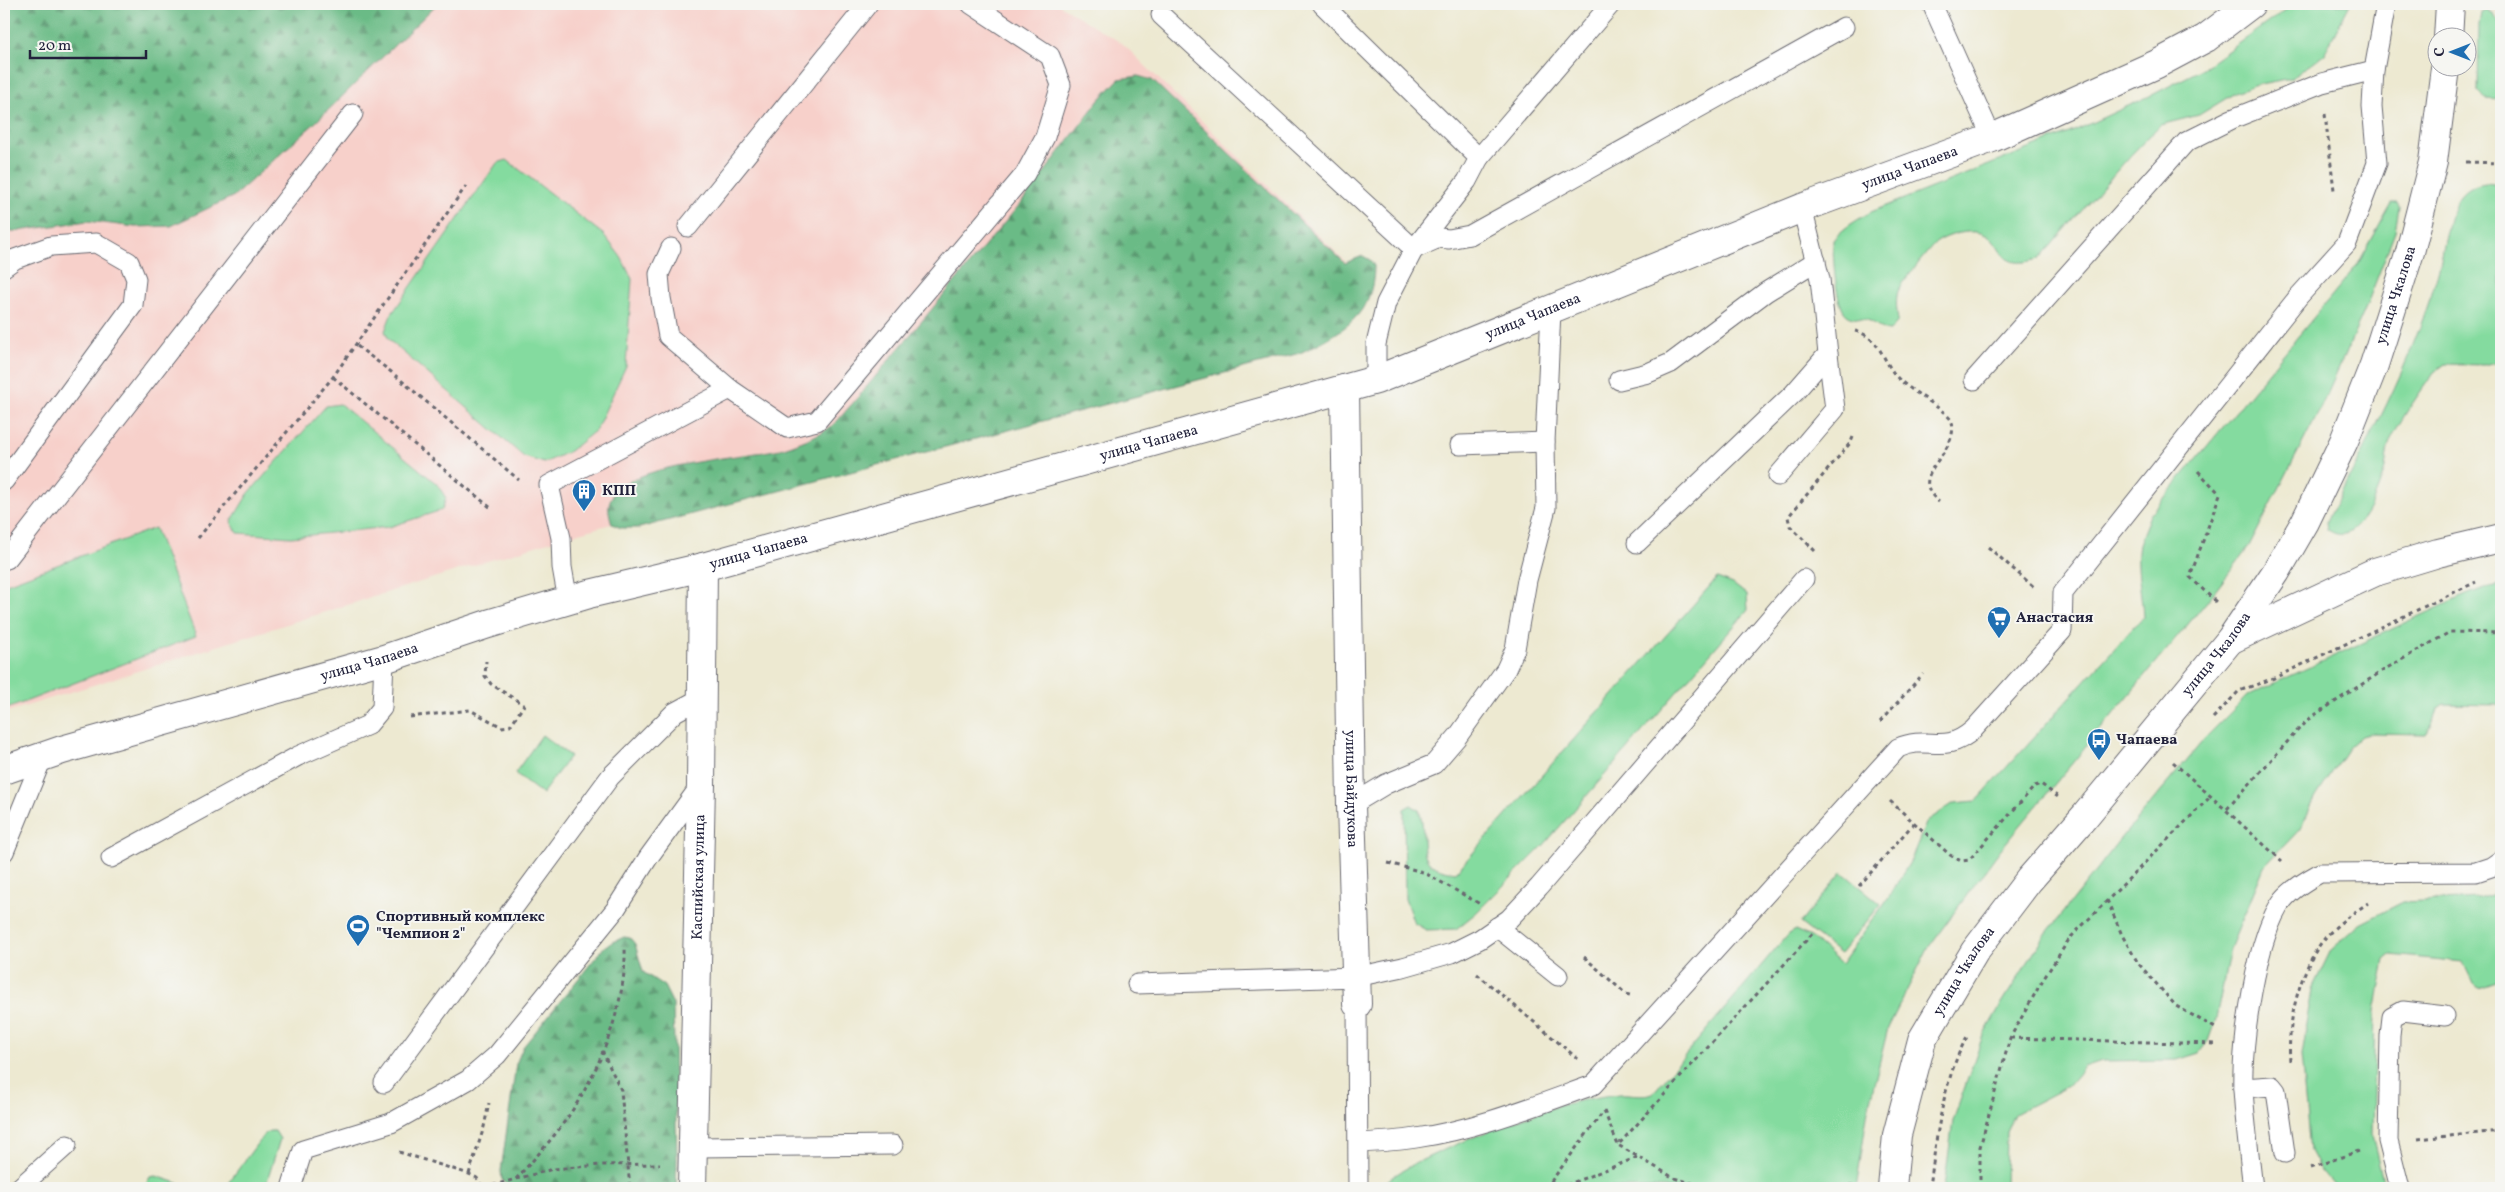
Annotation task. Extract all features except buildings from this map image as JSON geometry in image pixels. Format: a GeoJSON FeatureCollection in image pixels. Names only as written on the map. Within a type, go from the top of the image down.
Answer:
{"type":"FeatureCollection","features":[{"type":"Feature","properties":{"kind":"main road","name":"улица Чапаева"},"geometry":{"type":"LineString","coordinates":[[4,770],[44,756],[384,659],[488,624],[568,601],[702,567],[1376,380],[1802,208],[1992,138],[2157,64],[2206,38],[2251,4]]}},
{"type":"Feature","properties":{"kind":"main road"},"geometry":{"type":"LineString","coordinates":[[2449,28],[2450,4]]}},
{"type":"Feature","properties":{"kind":"main road","name":"улица Чкалова"},"geometry":{"type":"LineString","coordinates":[[1892,1188],[1897,1135],[1922,1040],[1975,951],[2029,880],[2085,816],[2230,640],[2276,572],[2305,522],[2344,441],[2374,365],[2410,252],[2431,171],[2444,78]]}},
{"type":"Feature","properties":{"kind":"main road","name":"улица Байдукова"},"geometry":{"type":"LineString","coordinates":[[1345,389],[1352,860],[1357,1004]]}},
{"type":"Feature","properties":{"kind":"main road"},"geometry":{"type":"LineString","coordinates":[[2230,640],[2375,572],[2438,553],[2501,538]]}},
{"type":"Feature","properties":{"kind":"main road","name":"Каспийская улица"},"geometry":{"type":"LineString","coordinates":[[694,1167],[701,785],[702,567]]}},
{"type":"Feature","properties":{"kind":"lane"},"geometry":{"type":"LineString","coordinates":[[688,228],[868,4]]}},
{"type":"Feature","properties":{"kind":"lane"},"geometry":{"type":"LineString","coordinates":[[671,248],[659,274],[668,336],[730,389],[787,428],[817,421],[1025,174],[1045,137],[1061,85],[1050,56],[971,4]]}},
{"type":"Feature","properties":{"kind":"lane"},"geometry":{"type":"LineString","coordinates":[[1322,4],[1479,158]]}},
{"type":"Feature","properties":{"kind":"lane"},"geometry":{"type":"LineString","coordinates":[[1376,380],[1376,344],[1386,304],[1414,249],[1467,181],[1479,158],[1611,4]]}},
{"type":"Feature","properties":{"kind":"lane"},"geometry":{"type":"LineString","coordinates":[[1932,4],[1992,138]]}},
{"type":"Feature","properties":{"kind":"lane"},"geometry":{"type":"LineString","coordinates":[[1359,1143],[1418,1138],[1449,1132],[1523,1110],[1593,1085],[1898,748],[1914,743],[1951,744],[1961,740],[1974,730],[2062,631],[2062,593],[2299,296],[2347,243],[2377,163],[2372,106],[2374,70],[2386,4]]}},
{"type":"Feature","properties":{"kind":"lane"},"geometry":{"type":"LineString","coordinates":[[1161,15],[1414,249]]}},
{"type":"Feature","properties":{"kind":"lane"},"geometry":{"type":"LineString","coordinates":[[1414,249],[1439,238],[1449,239],[1470,235],[1844,27]]}},
{"type":"Feature","properties":{"kind":"lane"},"geometry":{"type":"LineString","coordinates":[[1974,380],[2186,142],[2232,119],[2322,83],[2374,70]]}},
{"type":"Feature","properties":{"kind":"lane"},"geometry":{"type":"LineString","coordinates":[[7,559],[353,114]]}},
{"type":"Feature","properties":{"kind":"lane"},"geometry":{"type":"LineString","coordinates":[[1778,476],[1835,409],[1816,260],[1802,208]]}},
{"type":"Feature","properties":{"kind":"lane"},"geometry":{"type":"LineString","coordinates":[[4,268],[15,259],[51,246],[96,242],[129,262],[136,279],[133,305],[4,481]]}},
{"type":"Feature","properties":{"kind":"lane"},"geometry":{"type":"LineString","coordinates":[[1619,380],[1648,373],[1671,362],[1766,292],[1816,260]]}},
{"type":"Feature","properties":{"kind":"lane"},"geometry":{"type":"LineString","coordinates":[[1351,805],[1386,784],[1434,764],[1458,736],[1506,669],[1520,626],[1528,580],[1546,508],[1545,442],[1551,310]]}},
{"type":"Feature","properties":{"kind":"lane"},"geometry":{"type":"LineString","coordinates":[[1636,544],[1794,393],[1828,354]]}},
{"type":"Feature","properties":{"kind":"lane"},"geometry":{"type":"LineString","coordinates":[[568,601],[562,567],[560,538],[549,485],[730,389]]}},
{"type":"Feature","properties":{"kind":"lane"},"geometry":{"type":"LineString","coordinates":[[1460,445],[1545,442]]}},
{"type":"Feature","properties":{"kind":"lane"},"geometry":{"type":"LineString","coordinates":[[1137,984],[1356,977],[1452,953],[1480,939],[1503,923],[1804,579]]}},
{"type":"Feature","properties":{"kind":"lane"},"geometry":{"type":"LineString","coordinates":[[111,858],[298,756],[368,725],[382,708],[384,659]]}},
{"type":"Feature","properties":{"kind":"lane"},"geometry":{"type":"LineString","coordinates":[[384,1083],[610,777],[675,712],[701,698]]}},
{"type":"Feature","properties":{"kind":"lane"},"geometry":{"type":"LineString","coordinates":[[4,852],[44,756]]}},
{"type":"Feature","properties":{"kind":"lane"},"geometry":{"type":"LineString","coordinates":[[291,1188],[303,1150],[391,1122],[424,1106],[468,1080],[497,1055],[615,910],[648,858],[701,785]]}},
{"type":"Feature","properties":{"kind":"lane"},"geometry":{"type":"LineString","coordinates":[[2254,1188],[2248,1150],[2243,1088],[2246,1045],[2254,983],[2266,933],[2283,900],[2304,882],[2320,873],[2476,872],[2491,867],[2501,860]]}},
{"type":"Feature","properties":{"kind":"lane"},"geometry":{"type":"LineString","coordinates":[[1503,923],[1558,976]]}},
{"type":"Feature","properties":{"kind":"lane","name":"улица Байдукова"},"geometry":{"type":"LineString","coordinates":[[1357,1004],[1358,1188]]}},
{"type":"Feature","properties":{"kind":"lane"},"geometry":{"type":"LineString","coordinates":[[2400,1188],[2388,1141],[2392,1017],[2403,1011],[2445,1016]]}},
{"type":"Feature","properties":{"kind":"lane"},"geometry":{"type":"LineString","coordinates":[[2243,1088],[2272,1086],[2276,1091],[2285,1153]]}},
{"type":"Feature","properties":{"kind":"lane"},"geometry":{"type":"LineString","coordinates":[[4,1182],[19,1188],[67,1145]]}},
{"type":"Feature","properties":{"kind":"lane"},"geometry":{"type":"LineString","coordinates":[[694,1167],[893,1145]]}},
{"type":"Feature","properties":{"kind":"path"},"geometry":{"type":"LineString","coordinates":[[2322,83],[2334,192]]}},
{"type":"Feature","properties":{"kind":"path"},"geometry":{"type":"LineString","coordinates":[[2494,163],[2501,163]]}},
{"type":"Feature","properties":{"kind":"path"},"geometry":{"type":"LineString","coordinates":[[198,538],[333,377],[466,186]]}},
{"type":"Feature","properties":{"kind":"path"},"geometry":{"type":"LineString","coordinates":[[1852,332],[1864,333],[1874,340],[1891,370],[1900,380],[1919,396],[1947,413],[1952,421],[1951,443],[1931,468],[1927,485],[1930,494],[1939,502]]}},
{"type":"Feature","properties":{"kind":"path"},"geometry":{"type":"LineString","coordinates":[[356,346],[390,371],[525,486]]}},
{"type":"Feature","properties":{"kind":"path"},"geometry":{"type":"LineString","coordinates":[[333,377],[492,508]]}},
{"type":"Feature","properties":{"kind":"path"},"geometry":{"type":"LineString","coordinates":[[2190,577],[2220,494]]}},
{"type":"Feature","properties":{"kind":"path"},"geometry":{"type":"LineString","coordinates":[[1804,540],[1815,551]]}},
{"type":"Feature","properties":{"kind":"path"},"geometry":{"type":"LineString","coordinates":[[1988,547],[2006,562]]}},
{"type":"Feature","properties":{"kind":"path"},"geometry":{"type":"LineString","coordinates":[[2212,719],[2239,691],[2274,678],[2479,580]]}},
{"type":"Feature","properties":{"kind":"path"},"geometry":{"type":"LineString","coordinates":[[368,725],[413,716],[470,710],[502,727],[510,726],[524,706],[491,684],[485,676],[488,624]]}},
{"type":"Feature","properties":{"kind":"path"},"geometry":{"type":"LineString","coordinates":[[2227,809],[2307,720],[2387,668],[2450,632],[2501,634]]}},
{"type":"Feature","properties":{"kind":"path"},"geometry":{"type":"LineString","coordinates":[[1877,726],[1923,674]]}},
{"type":"Feature","properties":{"kind":"path"},"geometry":{"type":"LineString","coordinates":[[2166,768],[2178,754]]}},
{"type":"Feature","properties":{"kind":"path"},"geometry":{"type":"LineString","coordinates":[[2172,761],[2227,809],[2304,882]]}},
{"type":"Feature","properties":{"kind":"path"},"geometry":{"type":"LineString","coordinates":[[1859,886],[1914,823],[1950,855],[1961,861],[1969,860],[2035,786],[2041,784],[2062,800]]}},
{"type":"Feature","properties":{"kind":"path"},"geometry":{"type":"LineString","coordinates":[[1980,1188],[1980,1147],[2010,1038],[2070,938],[2211,796]]}},
{"type":"Feature","properties":{"kind":"path"},"geometry":{"type":"LineString","coordinates":[[1352,860],[1384,862],[1423,872],[1503,923]]}},
{"type":"Feature","properties":{"kind":"path"},"geometry":{"type":"LineString","coordinates":[[2291,1065],[2294,1013],[2305,972],[2319,946],[2345,918],[2416,873]]}},
{"type":"Feature","properties":{"kind":"path"},"geometry":{"type":"LineString","coordinates":[[2107,900],[2122,935],[2138,963],[2176,1006],[2246,1045]]}},
{"type":"Feature","properties":{"kind":"path"},"geometry":{"type":"LineString","coordinates":[[516,1180],[566,1120],[610,1036],[624,974],[625,948],[622,925],[615,910]]}},
{"type":"Feature","properties":{"kind":"path"},"geometry":{"type":"LineString","coordinates":[[1618,1145],[1813,933]]}},
{"type":"Feature","properties":{"kind":"path"},"geometry":{"type":"LineString","coordinates":[[1452,953],[1582,1063],[1618,1145],[1674,1178],[1709,1188]]}},
{"type":"Feature","properties":{"kind":"path"},"geometry":{"type":"LineString","coordinates":[[1579,954],[1626,994],[1634,996],[1639,993]]}},
{"type":"Feature","properties":{"kind":"path"},"geometry":{"type":"LineString","coordinates":[[1930,1188],[1937,1129],[1959,1050],[1968,1034]]}},
{"type":"Feature","properties":{"kind":"path"},"geometry":{"type":"LineString","coordinates":[[2010,1038],[2246,1045]]}},
{"type":"Feature","properties":{"kind":"path"},"geometry":{"type":"LineString","coordinates":[[602,1051],[620,1090],[630,1188]]}},
{"type":"Feature","properties":{"kind":"path"},"geometry":{"type":"LineString","coordinates":[[469,1174],[484,1127],[497,1064],[497,1055]]}},
{"type":"Feature","properties":{"kind":"path"},"geometry":{"type":"LineString","coordinates":[[1546,1188],[1604,1112]]}},
{"type":"Feature","properties":{"kind":"path"},"geometry":{"type":"LineString","coordinates":[[2309,1169],[2388,1141],[2501,1131]]}},
{"type":"Feature","properties":{"kind":"path"},"geometry":{"type":"LineString","coordinates":[[346,1136],[469,1174],[477,1178],[483,1188],[553,1169],[629,1164],[694,1167]]}},
{"type":"Feature","properties":{"kind":"path"},"geometry":{"type":"LineString","coordinates":[[1559,1188],[1638,1157]]}},
{"type":"Feature","properties":{"kind":"path"},"geometry":{"type":"LineString","coordinates":[[1777,1188],[1859,1185]]}},
{"type":"Feature","properties":{"kind":"shaded area"},"geometry":{"type":"Polygon","coordinates":[[[376,4],[1058,4],[1123,44],[1346,262],[1313,328],[561,538],[4,713],[4,236],[376,4]]]}},
{"type":"Feature","properties":{"kind":"green space"},"geometry":{"type":"Polygon","coordinates":[[[4,4],[437,4],[316,122],[234,196],[171,226],[135,227],[87,221],[4,233],[4,4]]]}},
{"type":"Feature","properties":{"kind":"green space"},"geometry":{"type":"Polygon","coordinates":[[[2294,4],[2350,4],[2324,54],[2292,78],[2260,84],[2235,93],[2199,115],[2160,125],[2039,259],[2014,262],[2002,254],[1989,237],[1976,232],[1958,233],[1937,242],[1900,287],[1896,306],[1898,321],[1890,331],[1882,329],[1870,321],[1850,317],[1843,310],[1837,292],[1833,240],[1851,224],[1871,212],[2074,131],[2154,94],[2202,69],[2294,4]]]}},
{"type":"Feature","properties":{"kind":"green space"},"geometry":{"type":"Polygon","coordinates":[[[2487,10],[2494,14],[2501,25],[2501,99],[2485,98],[2478,92],[2479,25],[2481,13],[2487,10]]]}},
{"type":"Feature","properties":{"kind":"green space"},"geometry":{"type":"Polygon","coordinates":[[[1138,76],[1152,80],[1345,263],[1363,256],[1370,260],[1374,266],[1368,298],[1361,311],[1352,321],[1328,338],[1300,353],[639,528],[621,528],[612,524],[609,513],[611,499],[624,484],[664,469],[690,463],[780,449],[812,437],[832,426],[1021,203],[1099,100],[1119,79],[1138,76]]]}},
{"type":"Feature","properties":{"kind":"green space"},"geometry":{"type":"Polygon","coordinates":[[[507,160],[604,235],[621,257],[632,279],[626,366],[596,430],[570,451],[544,463],[524,457],[389,340],[385,331],[391,315],[497,163],[507,160]]]}},
{"type":"Feature","properties":{"kind":"green space"},"geometry":{"type":"Polygon","coordinates":[[[2486,183],[2501,185],[2501,361],[2484,365],[2445,364],[2434,372],[2392,437],[2380,484],[2370,507],[2356,528],[2347,533],[2337,534],[2327,529],[2326,522],[2387,404],[2414,343],[2439,271],[2453,210],[2462,194],[2473,186],[2486,183]]]}},
{"type":"Feature","properties":{"kind":"green space"},"geometry":{"type":"Polygon","coordinates":[[[2392,203],[2397,203],[2399,207],[2395,232],[2364,312],[2321,407],[2249,547],[2209,599],[2000,850],[1928,948],[1888,1028],[1868,1109],[1856,1188],[1382,1188],[1390,1179],[1409,1167],[1436,1154],[1466,1140],[1551,1108],[1619,1094],[1645,1095],[1653,1093],[1788,934],[1795,930],[1811,937],[1841,964],[1886,901],[1910,862],[1927,821],[1954,803],[1976,801],[2143,617],[2138,552],[2140,540],[2150,515],[2358,264],[2392,203]]]}},
{"type":"Feature","properties":{"kind":"green space"},"geometry":{"type":"Polygon","coordinates":[[[340,404],[437,484],[446,498],[442,510],[389,527],[291,537],[238,533],[231,522],[248,494],[326,406],[340,404]]]}},
{"type":"Feature","properties":{"kind":"green space"},"geometry":{"type":"Polygon","coordinates":[[[155,528],[196,636],[4,710],[4,585],[155,528]]]}},
{"type":"Feature","properties":{"kind":"green space"},"geometry":{"type":"Polygon","coordinates":[[[1717,578],[1733,584],[1747,595],[1748,610],[1543,846],[1476,913],[1456,929],[1426,930],[1414,923],[1405,899],[1404,809],[1411,805],[1419,810],[1422,821],[1424,850],[1427,858],[1432,864],[1441,869],[1456,872],[1717,578]]]}},
{"type":"Feature","properties":{"kind":"green space"},"geometry":{"type":"Polygon","coordinates":[[[2501,585],[2501,705],[2443,704],[2437,708],[2432,725],[2426,734],[2372,733],[2361,736],[2348,748],[2316,797],[2300,829],[2264,867],[2230,949],[2216,1019],[2208,1041],[2199,1053],[2177,1060],[2102,1061],[2084,1067],[2068,1086],[2014,1114],[2006,1131],[2005,1188],[1944,1188],[1953,1121],[1982,1038],[2002,1003],[2045,935],[2128,830],[2207,736],[2247,696],[2459,598],[2484,588],[2501,585]]]}},
{"type":"Feature","properties":{"kind":"green space"},"geometry":{"type":"Polygon","coordinates":[[[542,735],[570,756],[542,794],[515,773],[542,735]]]}},
{"type":"Feature","properties":{"kind":"green space"},"geometry":{"type":"Polygon","coordinates":[[[1842,872],[1881,904],[1840,954],[1800,923],[1842,872]]]}},
{"type":"Feature","properties":{"kind":"green space"},"geometry":{"type":"Polygon","coordinates":[[[2501,891],[2501,979],[2478,987],[2473,983],[2463,962],[2391,955],[2385,960],[2375,1011],[2372,1135],[2385,1188],[2336,1188],[2319,1168],[2310,1151],[2301,1055],[2312,989],[2331,950],[2360,924],[2403,902],[2478,898],[2501,891]]]}},
{"type":"Feature","properties":{"kind":"green space"},"geometry":{"type":"Polygon","coordinates":[[[624,937],[630,938],[635,944],[643,972],[664,986],[673,1004],[676,1188],[511,1188],[502,1180],[501,1171],[516,1064],[523,1047],[605,946],[624,937]]]}},
{"type":"Feature","properties":{"kind":"green space"},"geometry":{"type":"Polygon","coordinates":[[[275,1131],[280,1139],[265,1188],[221,1188],[226,1186],[265,1133],[275,1131]]]}},
{"type":"Feature","properties":{"kind":"green space"},"geometry":{"type":"Polygon","coordinates":[[[156,1176],[193,1188],[144,1188],[150,1177],[156,1176]]]}},
{"type":"Feature","properties":{"kind":"place","name":"КПП"},"geometry":{"type":"Point","coordinates":[584,512]}},
{"type":"Feature","properties":{"kind":"place","name":"Анастасия"},"geometry":{"type":"Point","coordinates":[1999,639]}},
{"type":"Feature","properties":{"kind":"place","name":"Чапаева"},"geometry":{"type":"Point","coordinates":[2099,761]}},
{"type":"Feature","properties":{"kind":"place","name":"Спортивный комплекс \"Чемпион 2\""},"geometry":{"type":"Point","coordinates":[358,947]}}]}
